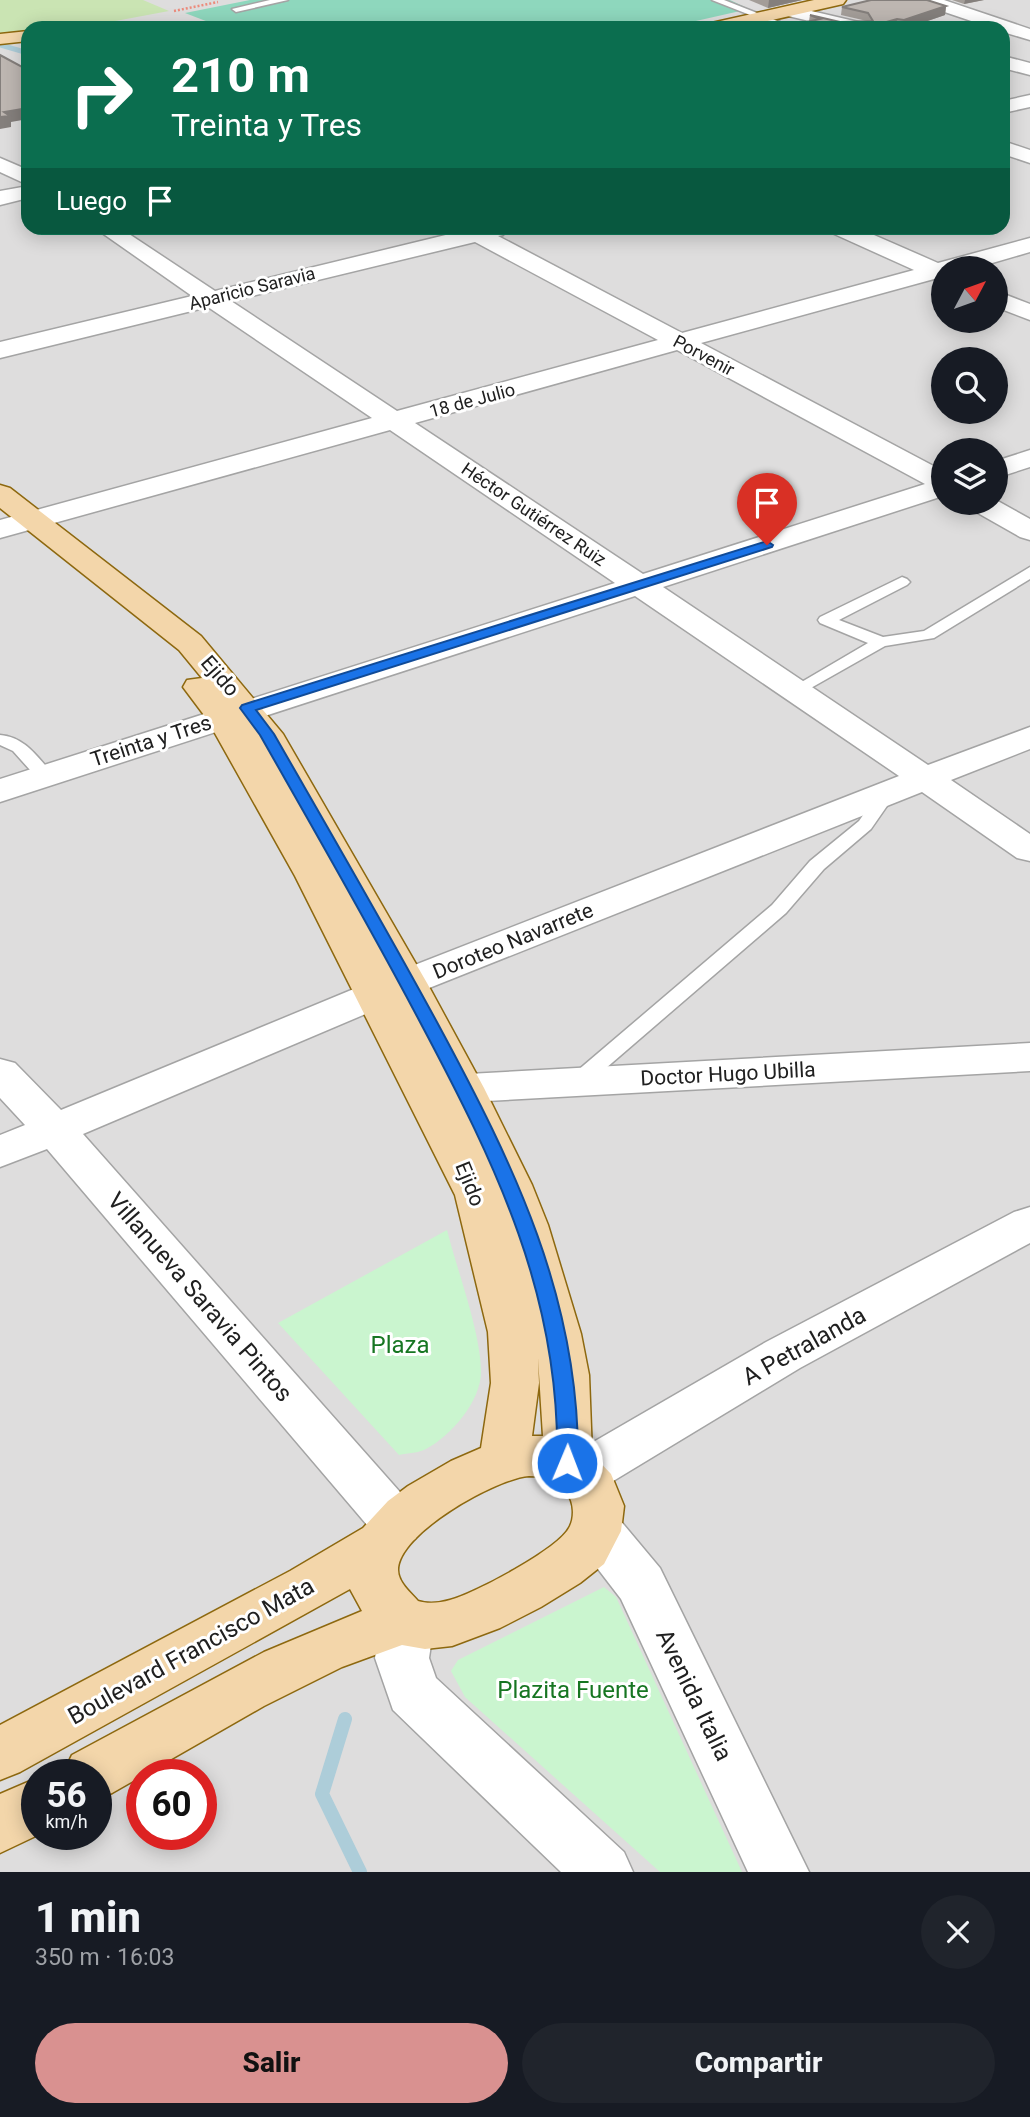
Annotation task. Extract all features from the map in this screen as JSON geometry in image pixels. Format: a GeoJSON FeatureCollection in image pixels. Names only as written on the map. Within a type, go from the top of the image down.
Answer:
{"type":"FeatureCollection","features":[{"type":"Feature","properties":{"kind":"main road"},"geometry":{"type":"LineString","coordinates":[[777,19],[837,0]]}},
{"type":"Feature","properties":{"kind":"main road"},"geometry":{"type":"LineString","coordinates":[[777,19],[860,3]]}},
{"type":"Feature","properties":{"kind":"main road","name":"Ejido"},"geometry":{"type":"LineString","coordinates":[[8,517],[167,649],[235,713],[314,876],[391,989],[444,1089],[510,1185],[558,1334],[574,1469]]}},
{"type":"Feature","properties":{"kind":"main road","name":"Ejido"},"geometry":{"type":"LineString","coordinates":[[444,1089],[477,1195],[512,1332],[515,1382],[504,1460]]}},
{"type":"Feature","properties":{"kind":"main road","name":"Boulevard Francisco Mata"},"geometry":{"type":"LineString","coordinates":[[0,1754],[309,1587],[388,1534],[451,1486],[504,1460],[551,1457],[574,1469]]}},
{"type":"Feature","properties":{"kind":"main road"},"geometry":{"type":"LineString","coordinates":[[112,1763],[315,1653],[359,1633],[405,1622],[430,1626],[452,1623],[481,1612],[566,1564],[584,1549],[596,1528],[600,1511],[596,1493],[574,1469]]}},
{"type":"Feature","properties":{"kind":"main road"},"geometry":{"type":"LineString","coordinates":[[388,1534],[372,1564],[373,1584],[405,1622]]}},
{"type":"Feature","properties":{"kind":"main road"},"geometry":{"type":"LineString","coordinates":[[0,1825],[21,1814]]}},
{"type":"Feature","properties":{"kind":"street"},"geometry":{"type":"LineString","coordinates":[[927,0],[989,21]]}},
{"type":"Feature","properties":{"kind":"street"},"geometry":{"type":"LineString","coordinates":[[777,19],[796,21]]}},
{"type":"Feature","properties":{"kind":"street"},"geometry":{"type":"LineString","coordinates":[[1010,28],[1030,35]]}},
{"type":"Feature","properties":{"kind":"street"},"geometry":{"type":"LineString","coordinates":[[1010,64],[1030,69]]}},
{"type":"Feature","properties":{"kind":"street"},"geometry":{"type":"LineString","coordinates":[[1010,105],[1030,101]]}},
{"type":"Feature","properties":{"kind":"street"},"geometry":{"type":"LineString","coordinates":[[1010,150],[1030,157]]}},
{"type":"Feature","properties":{"kind":"street"},"geometry":{"type":"LineString","coordinates":[[0,164],[21,175]]}},
{"type":"Feature","properties":{"kind":"street"},"geometry":{"type":"LineString","coordinates":[[0,198],[21,194]]}},
{"type":"Feature","properties":{"kind":"street","name":"Héctor Gutiérrez Ruiz"},"geometry":{"type":"LineString","coordinates":[[116,235],[642,586],[1030,850]]}},
{"type":"Feature","properties":{"kind":"street","name":"Aparicio Saravia"},"geometry":{"type":"LineString","coordinates":[[0,350],[456,235]]}},
{"type":"Feature","properties":{"kind":"street","name":"Porvenir"},"geometry":{"type":"LineString","coordinates":[[479,235],[931,478]]}},
{"type":"Feature","properties":{"kind":"street"},"geometry":{"type":"LineString","coordinates":[[857,235],[931,266]]}},
{"type":"Feature","properties":{"kind":"street","name":"18 de Julio"},"geometry":{"type":"LineString","coordinates":[[993,256],[1030,245]]}},
{"type":"Feature","properties":{"kind":"street","name":"18 de Julio"},"geometry":{"type":"LineString","coordinates":[[8,517],[395,421],[931,274]]}},
{"type":"Feature","properties":{"kind":"street"},"geometry":{"type":"LineString","coordinates":[[1008,303],[1030,313]]}},
{"type":"Feature","properties":{"kind":"street"},"geometry":{"type":"LineString","coordinates":[[1008,466],[1030,458]]}},
{"type":"Feature","properties":{"kind":"street","name":"Treinta y Tres"},"geometry":{"type":"LineString","coordinates":[[0,791],[235,713],[642,586],[931,489]]}},
{"type":"Feature","properties":{"kind":"street"},"geometry":{"type":"LineString","coordinates":[[1002,515],[1030,531]]}},
{"type":"Feature","properties":{"kind":"street","name":"Doroteo Navarrete"},"geometry":{"type":"LineString","coordinates":[[0,1152],[391,989],[1030,737]]}},
{"type":"Feature","properties":{"kind":"street","name":"Doctor Hugo Ubilla"},"geometry":{"type":"LineString","coordinates":[[444,1089],[1030,1057]]}},
{"type":"Feature","properties":{"kind":"street","name":"Villanueva Saravia Pintos"},"geometry":{"type":"LineString","coordinates":[[0,1073],[55,1130],[388,1534]]}},
{"type":"Feature","properties":{"kind":"street","name":"A Petralanda"},"geometry":{"type":"LineString","coordinates":[[574,1469],[1030,1223]]}},
{"type":"Feature","properties":{"kind":"street","name":"Avenida Italia"},"geometry":{"type":"LineString","coordinates":[[596,1528],[641,1584],[779,1872]]}},
{"type":"Feature","properties":{"kind":"street"},"geometry":{"type":"LineString","coordinates":[[405,1622],[402,1658],[413,1692],[603,1872]]}},
{"type":"Feature","properties":{"kind":"lane"},"geometry":{"type":"LineString","coordinates":[[236,9],[284,0]]}},
{"type":"Feature","properties":{"kind":"lane"},"geometry":{"type":"LineString","coordinates":[[716,0],[777,19]]}},
{"type":"Feature","properties":{"kind":"lane"},"geometry":{"type":"LineString","coordinates":[[796,690],[881,642],[928,635],[1030,572]]}},
{"type":"Feature","properties":{"kind":"lane"},"geometry":{"type":"LineString","coordinates":[[881,642],[826,620],[902,582]]}},
{"type":"Feature","properties":{"kind":"lane"},"geometry":{"type":"LineString","coordinates":[[0,740],[6,739],[16,744],[45,776]]}},
{"type":"Feature","properties":{"kind":"lane"},"geometry":{"type":"LineString","coordinates":[[576,1083],[779,909],[817,865],[865,825],[887,793]]}},
{"type":"Feature","properties":{"kind":"path"},"geometry":{"type":"LineString","coordinates":[[174,11],[219,2]]}},
{"type":"Feature","properties":{"kind":"shaded area"},"geometry":{"type":"Polygon","coordinates":[[[0,0],[1030,0],[1030,1872],[0,1872],[0,0]]]}},
{"type":"Feature","properties":{"kind":"green space"},"geometry":{"type":"Polygon","coordinates":[[[0,0],[143,0],[169,11],[115,21],[21,21],[21,34],[0,35],[0,0]]]}},
{"type":"Feature","properties":{"kind":"green space"},"geometry":{"type":"Polygon","coordinates":[[[250,0],[730,0],[749,9],[696,21],[206,21],[185,13],[250,0]]]}},
{"type":"Feature","properties":{"kind":"green space","name":"Plaza"},"geometry":{"type":"Polygon","coordinates":[[[447,1230],[477,1339],[480,1383],[470,1406],[445,1436],[423,1450],[399,1455],[278,1323],[447,1230]]]}},
{"type":"Feature","properties":{"kind":"green space","name":"Plazita Fuente"},"geometry":{"type":"Polygon","coordinates":[[[604,1587],[616,1597],[742,1872],[660,1872],[465,1697],[451,1671],[458,1660],[604,1587]]]}},
{"type":"Feature","properties":{"kind":"building"},"geometry":{"type":"Polygon","coordinates":[[[871,0],[927,0],[946,6],[904,20],[890,21],[873,21],[868,13],[842,7],[871,0]]]}},
{"type":"Feature","properties":{"kind":"building"},"geometry":{"type":"Polygon","coordinates":[[[810,15],[836,21],[811,21],[820,19],[810,15]]]}},
{"type":"Feature","properties":{"kind":"building"},"geometry":{"type":"Polygon","coordinates":[[[0,55],[21,66],[21,109],[4,112],[10,116],[0,117],[0,55]]]}},
{"type":"Feature","properties":{"kind":"waterway"},"geometry":{"type":"LineString","coordinates":[[0,45],[21,51]]}},
{"type":"Feature","properties":{"kind":"waterway"},"geometry":{"type":"LineString","coordinates":[[345,1719],[322,1794],[360,1872]]}},
{"type":"Feature","properties":{"kind":"route"},"geometry":{"type":"LineString","coordinates":[[567,1463],[568,1415],[558,1334],[510,1185],[463,1088],[407,983],[267,734],[247,708],[767,545]]}}]}
